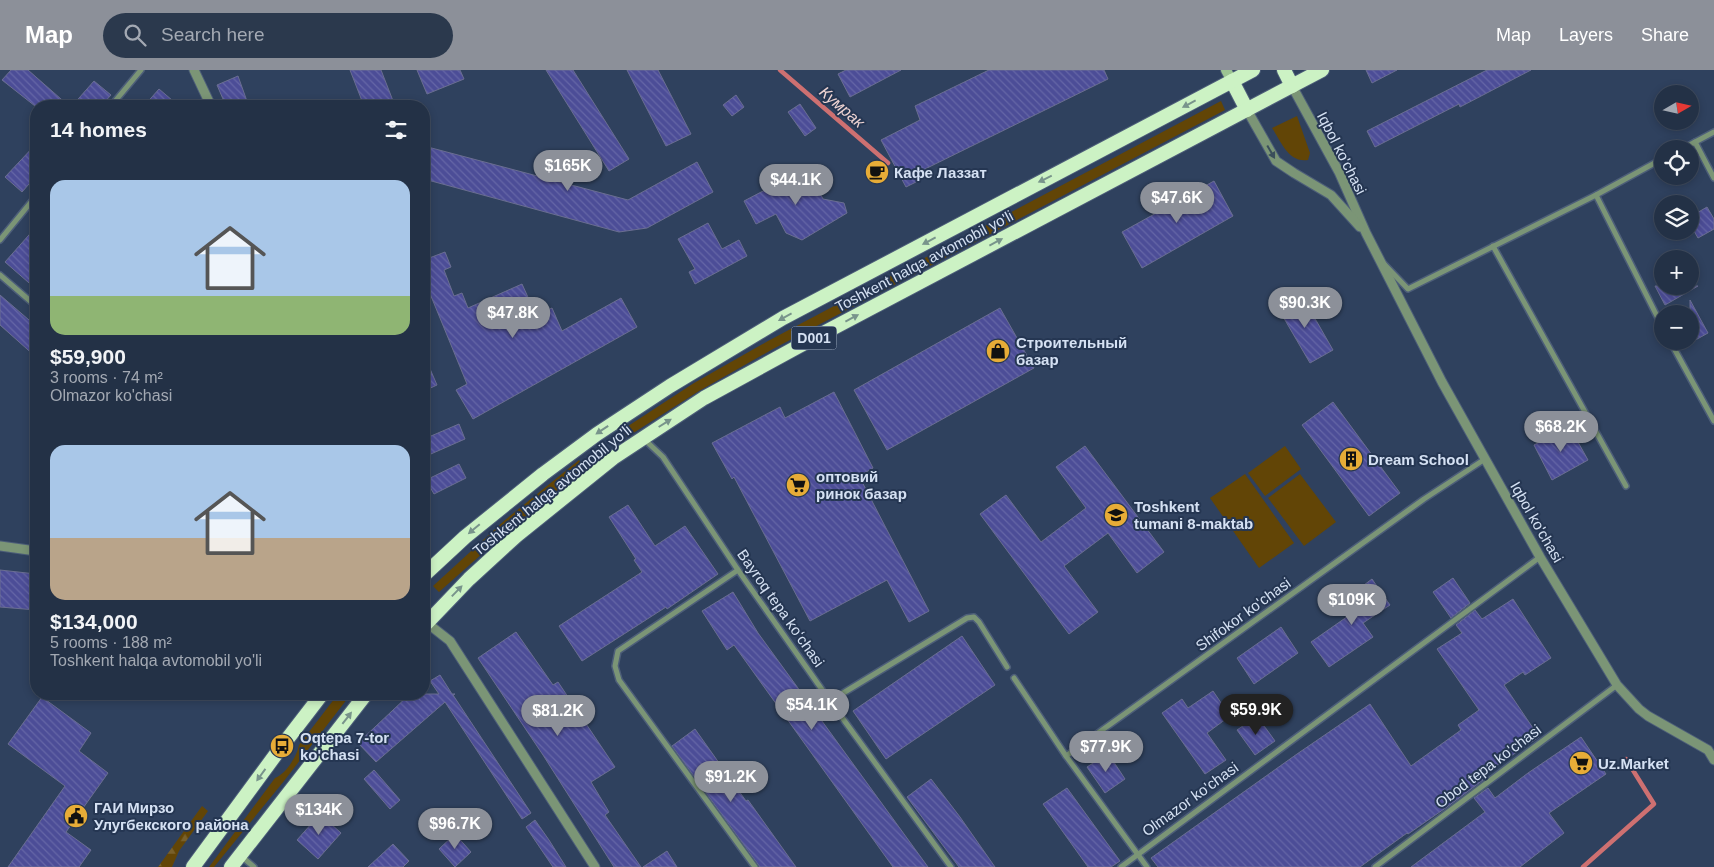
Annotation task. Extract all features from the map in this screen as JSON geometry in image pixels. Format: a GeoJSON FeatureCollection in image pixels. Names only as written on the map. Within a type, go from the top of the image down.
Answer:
{"type":"FeatureCollection","features":[{"type":"Feature","properties":{"kind":"highway","name":"Toshkent halqa avtomobil yo'li"},"geometry":{"type":"LineString","coordinates":[[430,569],[505,504],[596,434],[642,403],[783,318],[1229,76],[1253,70]]}},
{"type":"Feature","properties":{"kind":"highway"},"geometry":{"type":"LineString","coordinates":[[1284,70],[1292,86]]}},
{"type":"Feature","properties":{"kind":"highway","name":"Toshkent halqa avtomobil yo'li"},"geometry":{"type":"LineString","coordinates":[[430,618],[516,536],[613,458],[704,398],[1322,70]]}},
{"type":"Feature","properties":{"kind":"highway"},"geometry":{"type":"LineString","coordinates":[[1229,76],[1247,110]]}},
{"type":"Feature","properties":{"kind":"highway"},"geometry":{"type":"LineString","coordinates":[[193,867],[318,700]]}},
{"type":"Feature","properties":{"kind":"highway"},"geometry":{"type":"LineString","coordinates":[[231,867],[361,700]]}},
{"type":"Feature","properties":{"kind":"street"},"geometry":{"type":"LineString","coordinates":[[116,100],[141,70]]}},
{"type":"Feature","properties":{"kind":"street"},"geometry":{"type":"LineString","coordinates":[[194,70],[207,100]]}},
{"type":"Feature","properties":{"kind":"street","name":"Iqbol ko'chasi"},"geometry":{"type":"LineString","coordinates":[[1292,86],[1339,172],[1366,233],[1442,382],[1540,557],[1617,685],[1648,716],[1708,750],[1714,760]]}},
{"type":"Feature","properties":{"kind":"street","name":"Iqbol ko'chasi"},"geometry":{"type":"LineString","coordinates":[[1247,110],[1276,161],[1331,195],[1366,233]]}},
{"type":"Feature","properties":{"kind":"street"},"geometry":{"type":"LineString","coordinates":[[1699,140],[1714,132]]}},
{"type":"Feature","properties":{"kind":"street"},"geometry":{"type":"LineString","coordinates":[[1699,150],[1714,178]]}},
{"type":"Feature","properties":{"kind":"street"},"geometry":{"type":"LineString","coordinates":[[1380,260],[1408,288],[1596,195],[1654,163]]}},
{"type":"Feature","properties":{"kind":"street"},"geometry":{"type":"LineString","coordinates":[[1596,195],[1654,310]]}},
{"type":"Feature","properties":{"kind":"street"},"geometry":{"type":"LineString","coordinates":[[0,240],[30,203]]}},
{"type":"Feature","properties":{"kind":"street"},"geometry":{"type":"LineString","coordinates":[[1493,246],[1626,486]]}},
{"type":"Feature","properties":{"kind":"street"},"geometry":{"type":"LineString","coordinates":[[0,275],[30,301]]}},
{"type":"Feature","properties":{"kind":"street"},"geometry":{"type":"LineString","coordinates":[[1675,350],[1714,421]]}},
{"type":"Feature","properties":{"kind":"street","name":"Bayroq tepa koʻchasi"},"geometry":{"type":"LineString","coordinates":[[643,438],[663,456],[738,570],[830,701],[951,867]]}},
{"type":"Feature","properties":{"kind":"street","name":"Shifokor ko'chasi"},"geometry":{"type":"LineString","coordinates":[[1066,756],[1416,504],[1485,460]]}},
{"type":"Feature","properties":{"kind":"street"},"geometry":{"type":"LineString","coordinates":[[0,546],[30,550]]}},
{"type":"Feature","properties":{"kind":"street","name":"Olmazor ko'chasi"},"geometry":{"type":"LineString","coordinates":[[1121,867],[1540,557]]}},
{"type":"Feature","properties":{"kind":"street"},"geometry":{"type":"LineString","coordinates":[[738,570],[618,651],[615,666],[619,680],[755,867]]}},
{"type":"Feature","properties":{"kind":"street"},"geometry":{"type":"LineString","coordinates":[[830,701],[967,618],[974,618],[979,622],[1007,667]]}},
{"type":"Feature","properties":{"kind":"street"},"geometry":{"type":"LineString","coordinates":[[430,627],[450,641],[595,867]]}},
{"type":"Feature","properties":{"kind":"street"},"geometry":{"type":"LineString","coordinates":[[1014,678],[1066,756],[1147,867]]}},
{"type":"Feature","properties":{"kind":"street","name":"Obod tepa ko'chasi"},"geometry":{"type":"LineString","coordinates":[[1375,867],[1617,685]]}},
{"type":"Feature","properties":{"kind":"street"},"geometry":{"type":"LineString","coordinates":[[240,855],[254,867]]}},
{"type":"Feature","properties":{"kind":"green space"},"geometry":{"type":"Polygon","coordinates":[[[1221,101],[1225,110],[773,349],[699,391],[627,437],[622,430],[694,383],[768,341],[1221,101]]]}},
{"type":"Feature","properties":{"kind":"green space"},"geometry":{"type":"Polygon","coordinates":[[[1297,116],[1310,153],[1308,160],[1301,160],[1290,155],[1272,128],[1297,116]]]}},
{"type":"Feature","properties":{"kind":"green space"},"geometry":{"type":"Polygon","coordinates":[[[1285,446],[1301,469],[1265,496],[1248,473],[1285,446]]]}},
{"type":"Feature","properties":{"kind":"green space"},"geometry":{"type":"Polygon","coordinates":[[[579,460],[585,468],[511,528],[439,592],[433,586],[505,520],[579,460]]]}},
{"type":"Feature","properties":{"kind":"green space"},"geometry":{"type":"Polygon","coordinates":[[[1245,474],[1294,543],[1259,568],[1210,498],[1245,474]]]}},
{"type":"Feature","properties":{"kind":"green space"},"geometry":{"type":"Polygon","coordinates":[[[1300,474],[1336,522],[1304,546],[1268,498],[1300,474]]]}},
{"type":"Feature","properties":{"kind":"green space"},"geometry":{"type":"Polygon","coordinates":[[[333,700],[346,700],[214,867],[209,867],[275,778],[283,773],[290,764],[299,745],[333,700]]]}},
{"type":"Feature","properties":{"kind":"green space"},"geometry":{"type":"Polygon","coordinates":[[[202,806],[208,811],[179,851],[172,867],[158,867],[202,806]]]}},
{"type":"Feature","properties":{"kind":"building"},"geometry":{"type":"Polygon","coordinates":[[[11,70],[28,70],[62,100],[30,100],[30,102],[2,80],[11,70]]]}},
{"type":"Feature","properties":{"kind":"building"},"geometry":{"type":"Polygon","coordinates":[[[350,70],[381,70],[393,100],[362,100],[350,70]]]}},
{"type":"Feature","properties":{"kind":"building"},"geometry":{"type":"Polygon","coordinates":[[[417,70],[460,70],[464,79],[427,94],[417,70]]]}},
{"type":"Feature","properties":{"kind":"building"},"geometry":{"type":"Polygon","coordinates":[[[546,70],[573,70],[629,159],[609,171],[546,70]]]}},
{"type":"Feature","properties":{"kind":"building"},"geometry":{"type":"Polygon","coordinates":[[[627,70],[658,70],[691,134],[666,146],[627,70]]]}},
{"type":"Feature","properties":{"kind":"building"},"geometry":{"type":"Polygon","coordinates":[[[846,70],[901,70],[850,97],[838,74],[846,70]]]}},
{"type":"Feature","properties":{"kind":"building"},"geometry":{"type":"Polygon","coordinates":[[[989,70],[1104,70],[1108,79],[925,169],[928,176],[906,187],[881,140],[920,120],[915,106],[989,70]]]}},
{"type":"Feature","properties":{"kind":"building"},"geometry":{"type":"Polygon","coordinates":[[[1366,70],[1397,70],[1372,83],[1366,70]]]}},
{"type":"Feature","properties":{"kind":"building"},"geometry":{"type":"Polygon","coordinates":[[[1487,70],[1531,70],[1460,107],[1459,104],[1375,147],[1367,131],[1487,70]]]}},
{"type":"Feature","properties":{"kind":"building"},"geometry":{"type":"Polygon","coordinates":[[[238,76],[247,100],[223,100],[217,85],[238,76]]]}},
{"type":"Feature","properties":{"kind":"building"},"geometry":{"type":"Polygon","coordinates":[[[94,81],[111,95],[106,100],[77,100],[94,81]]]}},
{"type":"Feature","properties":{"kind":"building"},"geometry":{"type":"Polygon","coordinates":[[[159,89],[172,100],[149,100],[159,89]]]}},
{"type":"Feature","properties":{"kind":"building"},"geometry":{"type":"Polygon","coordinates":[[[736,95],[744,107],[732,116],[723,105],[736,95]]]}},
{"type":"Feature","properties":{"kind":"building"},"geometry":{"type":"Polygon","coordinates":[[[800,104],[816,128],[805,136],[788,112],[800,104]]]}},
{"type":"Feature","properties":{"kind":"building"},"geometry":{"type":"Polygon","coordinates":[[[430,148],[628,200],[697,162],[713,192],[647,228],[619,232],[430,181],[430,148]]]}},
{"type":"Feature","properties":{"kind":"building"},"geometry":{"type":"Polygon","coordinates":[[[30,150],[30,183],[22,192],[5,177],[30,150]]]}},
{"type":"Feature","properties":{"kind":"building"},"geometry":{"type":"Polygon","coordinates":[[[807,168],[823,199],[844,203],[847,213],[802,240],[786,233],[776,214],[756,224],[744,201],[807,168]]]}},
{"type":"Feature","properties":{"kind":"building"},"geometry":{"type":"Polygon","coordinates":[[[1214,181],[1233,216],[1142,268],[1122,232],[1214,181]]]}},
{"type":"Feature","properties":{"kind":"building"},"geometry":{"type":"Polygon","coordinates":[[[1707,207],[1714,219],[1714,229],[1699,237],[1699,212],[1707,207]]]}},
{"type":"Feature","properties":{"kind":"building"},"geometry":{"type":"Polygon","coordinates":[[[708,223],[722,249],[739,240],[747,256],[695,284],[689,272],[695,269],[678,239],[708,223]]]}},
{"type":"Feature","properties":{"kind":"building"},"geometry":{"type":"Polygon","coordinates":[[[30,234],[30,284],[5,262],[30,234]]]}},
{"type":"Feature","properties":{"kind":"building"},"geometry":{"type":"Polygon","coordinates":[[[445,252],[451,267],[444,270],[454,296],[462,293],[468,308],[522,284],[536,315],[552,308],[562,331],[621,298],[637,327],[473,419],[456,390],[467,384],[430,294],[430,258],[445,252]]]}},
{"type":"Feature","properties":{"kind":"building"},"geometry":{"type":"Polygon","coordinates":[[[1301,294],[1333,350],[1310,363],[1278,308],[1301,294]]]}},
{"type":"Feature","properties":{"kind":"building"},"geometry":{"type":"Polygon","coordinates":[[[0,295],[30,321],[30,352],[0,325],[0,295]]]}},
{"type":"Feature","properties":{"kind":"building"},"geometry":{"type":"Polygon","coordinates":[[[1660,295],[1682,295],[1665,305],[1660,295]]]}},
{"type":"Feature","properties":{"kind":"building"},"geometry":{"type":"Polygon","coordinates":[[[1000,308],[1034,368],[887,450],[854,390],[1000,308]]]}},
{"type":"Feature","properties":{"kind":"building"},"geometry":{"type":"Polygon","coordinates":[[[1699,316],[1708,333],[1699,338],[1699,316]]]}},
{"type":"Feature","properties":{"kind":"building"},"geometry":{"type":"Polygon","coordinates":[[[430,369],[437,385],[430,388],[430,369]]]}},
{"type":"Feature","properties":{"kind":"building"},"geometry":{"type":"Polygon","coordinates":[[[834,392],[873,468],[859,476],[929,611],[909,622],[887,580],[810,621],[734,477],[732,479],[712,443],[780,407],[785,418],[834,392]]]}},
{"type":"Feature","properties":{"kind":"building","name":"Dream School"},"geometry":{"type":"Polygon","coordinates":[[[1333,402],[1400,493],[1369,516],[1302,425],[1333,402]]]}},
{"type":"Feature","properties":{"kind":"building"},"geometry":{"type":"Polygon","coordinates":[[[459,424],[465,439],[430,454],[430,436],[459,424]]]}},
{"type":"Feature","properties":{"kind":"building"},"geometry":{"type":"Polygon","coordinates":[[[1569,426],[1588,460],[1552,480],[1534,445],[1569,426]]]}},
{"type":"Feature","properties":{"kind":"building"},"geometry":{"type":"Polygon","coordinates":[[[1085,446],[1164,552],[1137,573],[1108,533],[1064,566],[1098,612],[1069,634],[980,514],[1006,495],[1041,542],[1086,508],[1056,467],[1085,446]]]}},
{"type":"Feature","properties":{"kind":"building"},"geometry":{"type":"Polygon","coordinates":[[[459,464],[466,478],[434,494],[430,487],[430,478],[459,464]]]}},
{"type":"Feature","properties":{"kind":"building"},"geometry":{"type":"Polygon","coordinates":[[[628,505],[655,546],[685,526],[718,574],[667,609],[666,607],[582,661],[559,626],[642,572],[634,560],[636,559],[609,517],[628,505]]]}},
{"type":"Feature","properties":{"kind":"building"},"geometry":{"type":"Polygon","coordinates":[[[0,570],[30,573],[30,610],[0,607],[0,570]]]}},
{"type":"Feature","properties":{"kind":"building"},"geometry":{"type":"Polygon","coordinates":[[[1453,578],[1470,603],[1451,618],[1433,592],[1453,578]]]}},
{"type":"Feature","properties":{"kind":"building"},"geometry":{"type":"Polygon","coordinates":[[[1372,579],[1390,605],[1363,623],[1373,637],[1329,667],[1311,642],[1361,607],[1352,594],[1372,579]]]}},
{"type":"Feature","properties":{"kind":"building"},"geometry":{"type":"Polygon","coordinates":[[[733,592],[758,633],[928,867],[893,867],[734,645],[727,650],[702,611],[733,592]]]}},
{"type":"Feature","properties":{"kind":"building"},"geometry":{"type":"Polygon","coordinates":[[[1513,599],[1551,658],[1525,675],[1523,672],[1504,685],[1539,737],[1480,777],[1483,780],[1447,807],[1360,867],[1158,867],[1151,858],[1370,704],[1411,766],[1461,730],[1458,725],[1479,710],[1437,649],[1462,633],[1456,625],[1475,610],[1482,619],[1513,599]]]}},
{"type":"Feature","properties":{"kind":"building"},"geometry":{"type":"Polygon","coordinates":[[[1281,627],[1298,653],[1254,684],[1237,658],[1281,627]]]}},
{"type":"Feature","properties":{"kind":"building"},"geometry":{"type":"Polygon","coordinates":[[[516,632],[553,685],[558,682],[615,767],[591,782],[609,812],[605,815],[641,867],[614,867],[543,755],[478,658],[516,632]]]}},
{"type":"Feature","properties":{"kind":"building"},"geometry":{"type":"Polygon","coordinates":[[[962,636],[995,685],[886,759],[853,711],[962,636]]]}},
{"type":"Feature","properties":{"kind":"building"},"geometry":{"type":"Polygon","coordinates":[[[440,675],[452,694],[455,694],[453,695],[531,813],[522,819],[445,702],[376,762],[358,743],[404,700],[430,700],[430,694],[439,694],[430,681],[440,675]]]}},
{"type":"Feature","properties":{"kind":"building"},"geometry":{"type":"Polygon","coordinates":[[[1213,691],[1230,716],[1207,733],[1226,760],[1205,774],[1162,713],[1182,699],[1188,708],[1213,691]]]}},
{"type":"Feature","properties":{"kind":"building"},"geometry":{"type":"Polygon","coordinates":[[[40,700],[46,700],[91,733],[79,751],[108,773],[66,832],[91,850],[79,867],[8,867],[65,786],[8,744],[40,700]]]}},
{"type":"Feature","properties":{"kind":"building"},"geometry":{"type":"Polygon","coordinates":[[[1257,716],[1275,741],[1255,755],[1237,730],[1257,716]]]}},
{"type":"Feature","properties":{"kind":"building"},"geometry":{"type":"Polygon","coordinates":[[[695,729],[796,867],[760,867],[672,746],[695,729]]]}},
{"type":"Feature","properties":{"kind":"building"},"geometry":{"type":"Polygon","coordinates":[[[1581,737],[1606,774],[1549,813],[1564,833],[1520,867],[1411,867],[1485,812],[1474,798],[1488,788],[1495,798],[1581,737]]]}},
{"type":"Feature","properties":{"kind":"building"},"geometry":{"type":"Polygon","coordinates":[[[1108,753],[1125,779],[1105,793],[1087,767],[1108,753]]]}},
{"type":"Feature","properties":{"kind":"building"},"geometry":{"type":"Polygon","coordinates":[[[374,770],[400,800],[390,809],[364,779],[374,770]]]}},
{"type":"Feature","properties":{"kind":"building"},"geometry":{"type":"Polygon","coordinates":[[[931,779],[995,867],[959,867],[907,797],[931,779]]]}},
{"type":"Feature","properties":{"kind":"building"},"geometry":{"type":"Polygon","coordinates":[[[1067,788],[1120,861],[1111,867],[1088,867],[1043,804],[1067,788]]]}},
{"type":"Feature","properties":{"kind":"building"},"geometry":{"type":"Polygon","coordinates":[[[320,814],[341,833],[318,859],[297,840],[320,814]]]}},
{"type":"Feature","properties":{"kind":"building"},"geometry":{"type":"Polygon","coordinates":[[[535,820],[566,867],[553,867],[526,827],[535,820]]]}},
{"type":"Feature","properties":{"kind":"building"},"geometry":{"type":"Polygon","coordinates":[[[455,834],[471,852],[455,867],[439,849],[455,834]]]}},
{"type":"Feature","properties":{"kind":"building"},"geometry":{"type":"Polygon","coordinates":[[[393,844],[409,861],[403,867],[368,867],[393,844]]]}},
{"type":"Feature","properties":{"kind":"building"},"geometry":{"type":"Polygon","coordinates":[[[667,851],[677,867],[643,867],[667,851]]]}},
{"type":"Feature","properties":{"kind":"waterway","name":"Кумрак"},"geometry":{"type":"LineString","coordinates":[[780,70],[888,163]]}},
{"type":"Feature","properties":{"kind":"waterway"},"geometry":{"type":"LineString","coordinates":[[1583,867],[1654,804],[1626,759]]}},
{"type":"Feature","properties":{"kind":"place","name":"Кафе Лаззат"},"geometry":{"type":"Point","coordinates":[877,172]}},
{"type":"Feature","properties":{"kind":"place","name":"Строительный базар"},"geometry":{"type":"Point","coordinates":[998,351]}},
{"type":"Feature","properties":{"kind":"place","name":"Dream School"},"geometry":{"type":"Point","coordinates":[1351,459]}},
{"type":"Feature","properties":{"kind":"place","name":"оптовий ринок базар"},"geometry":{"type":"Point","coordinates":[798,485]}},
{"type":"Feature","properties":{"kind":"place","name":"Toshkent tumani 8-maktab"},"geometry":{"type":"Point","coordinates":[1116,515]}},
{"type":"Feature","properties":{"kind":"place","name":"Oqtepa 7-tor ko'chasi"},"geometry":{"type":"Point","coordinates":[282,746]}},
{"type":"Feature","properties":{"kind":"place","name":"Uz.Market"},"geometry":{"type":"Point","coordinates":[1581,763]}},
{"type":"Feature","properties":{"kind":"place","name":"ГАИ Мирзо Улугбекского района"},"geometry":{"type":"Point","coordinates":[76,816]}}]}
